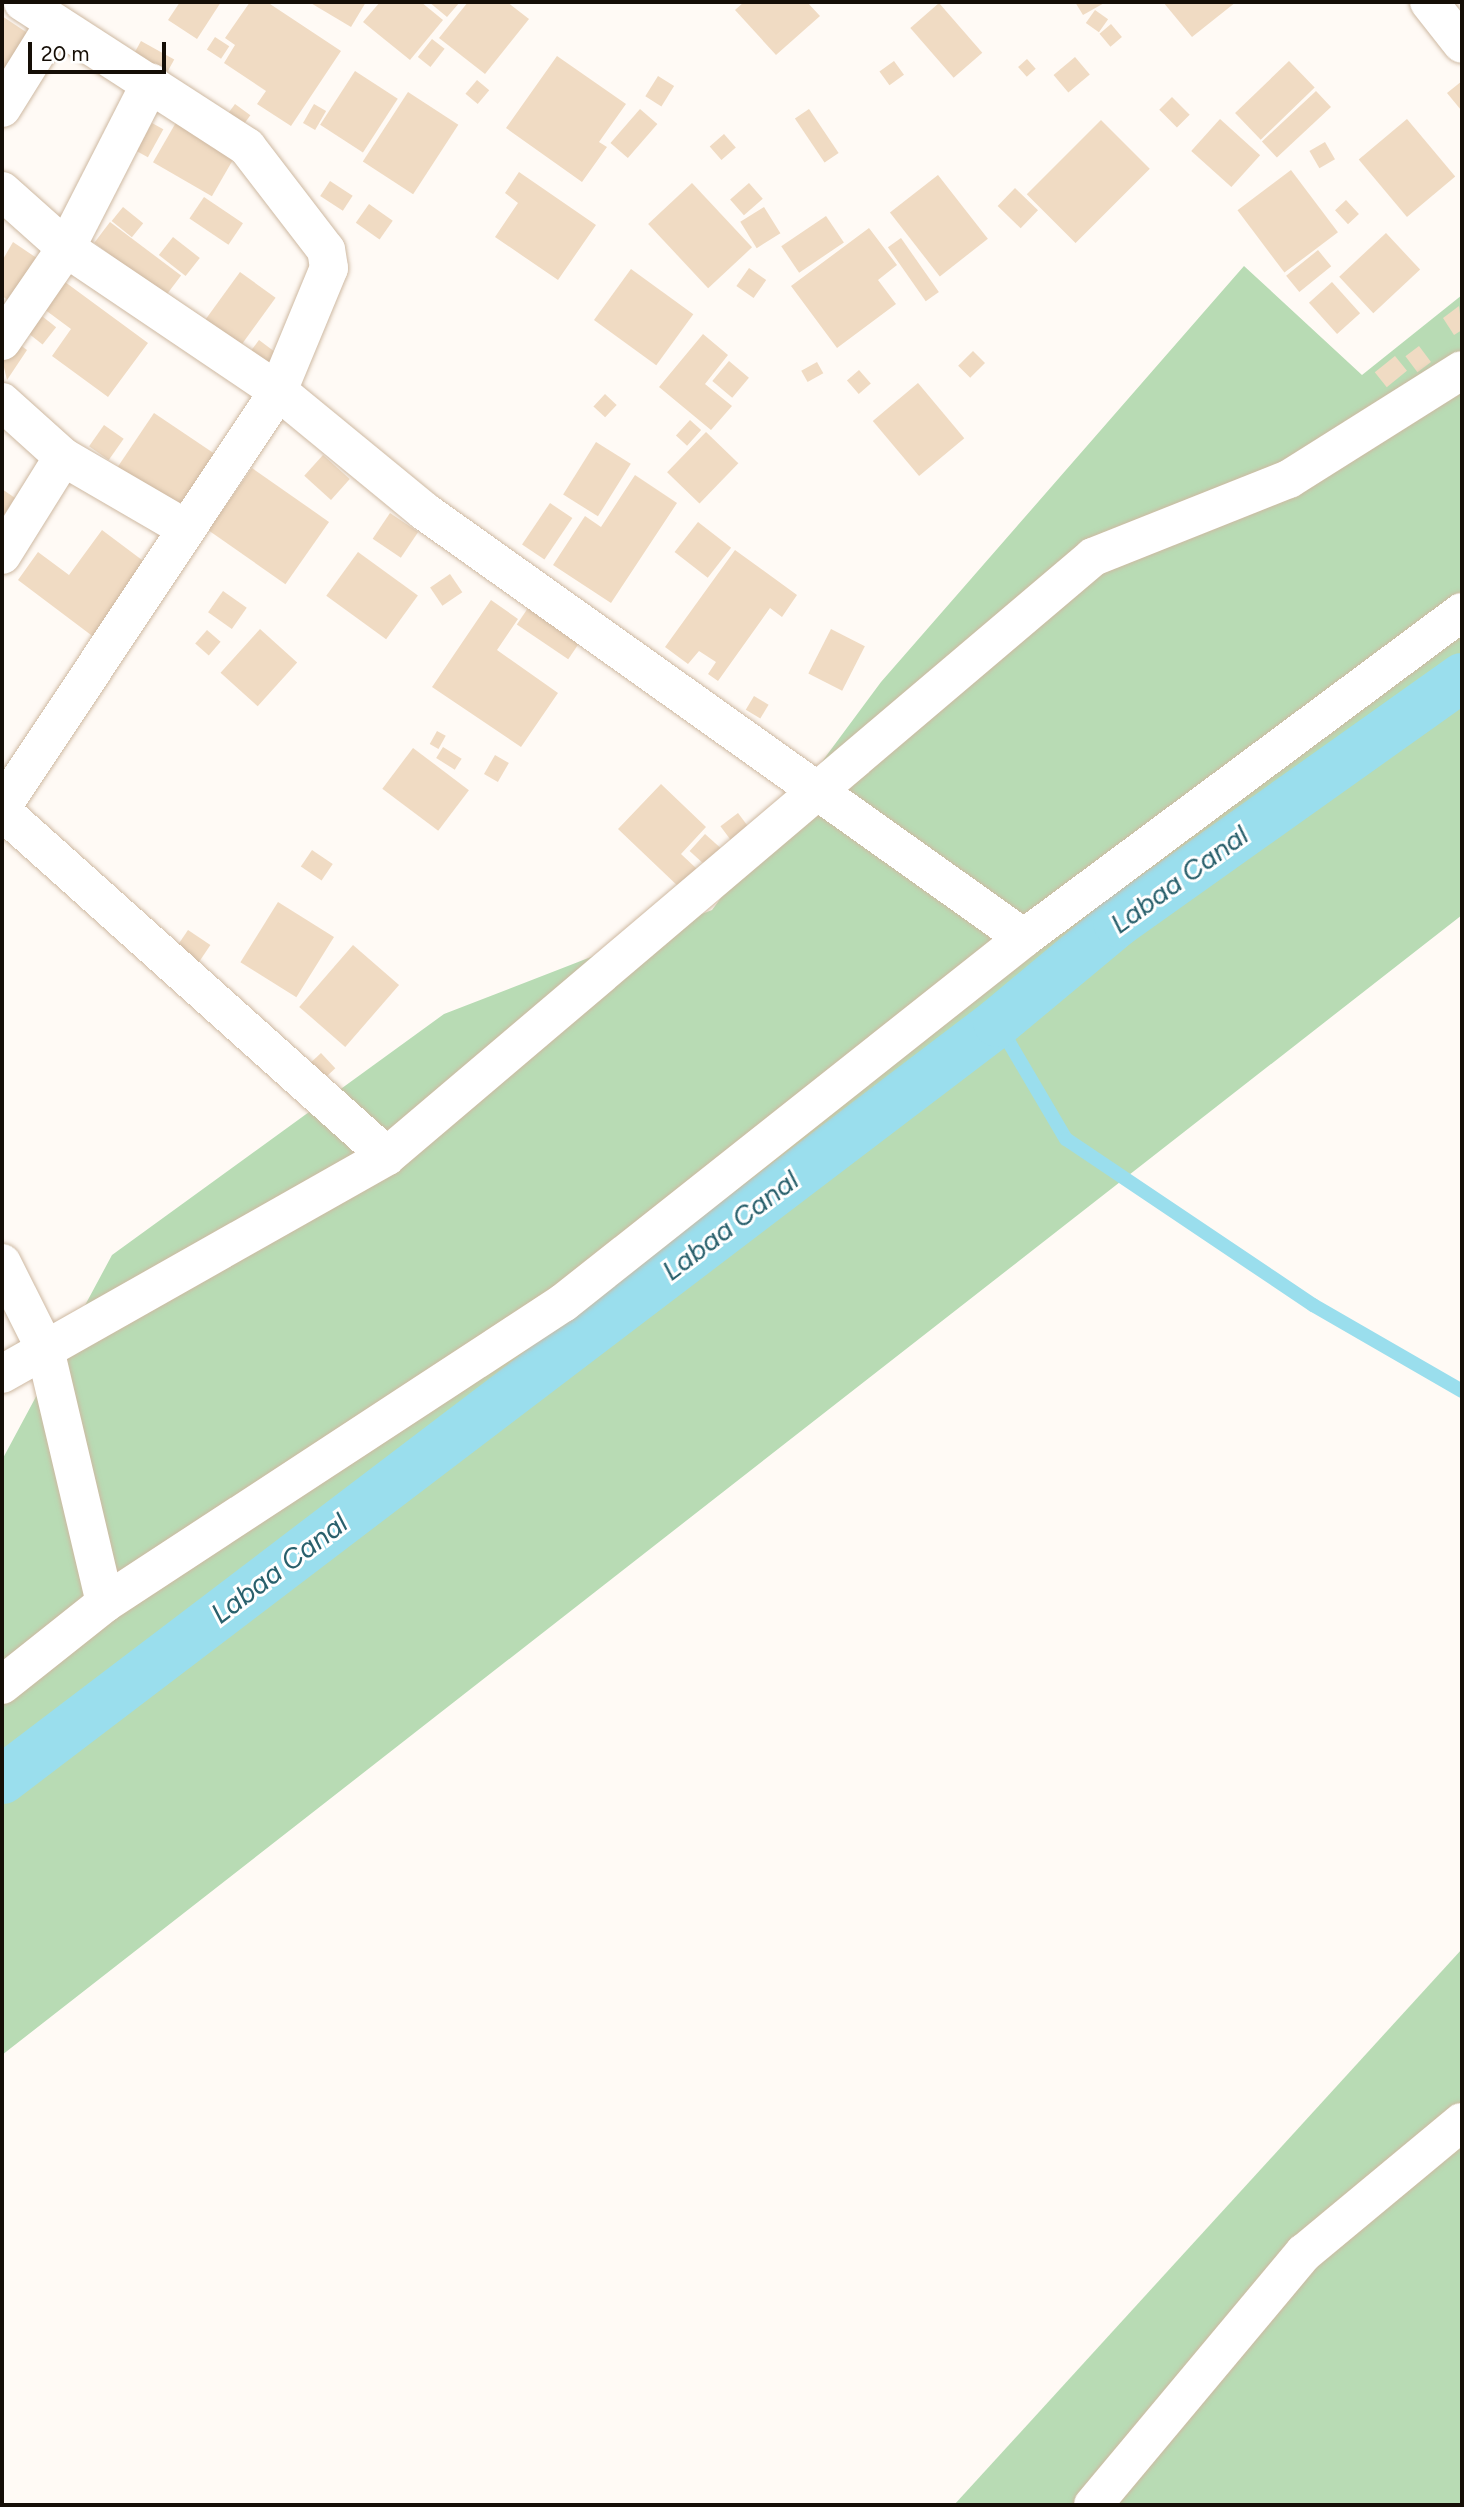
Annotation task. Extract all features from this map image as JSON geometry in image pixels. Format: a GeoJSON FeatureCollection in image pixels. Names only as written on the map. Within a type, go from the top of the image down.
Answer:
{"type":"FeatureCollection","features":[{"type":"Feature","properties":{"kind":"street"},"geometry":{"type":"LineString","coordinates":[[23,2],[53,26],[151,82],[247,147],[326,250],[330,268],[278,391],[185,528],[2,809],[387,1156]]}},
{"type":"Feature","properties":{"kind":"street"},"geometry":{"type":"LineString","coordinates":[[1429,2],[1462,44]]}},
{"type":"Feature","properties":{"kind":"street"},"geometry":{"type":"LineString","coordinates":[[2,108],[53,26]]}},
{"type":"Feature","properties":{"kind":"street"},"geometry":{"type":"LineString","coordinates":[[2,341],[66,248],[151,82]]}},
{"type":"Feature","properties":{"kind":"street"},"geometry":{"type":"LineString","coordinates":[[2,191],[66,248],[278,391],[424,511],[823,791],[1024,939]]}},
{"type":"Feature","properties":{"kind":"street"},"geometry":{"type":"LineString","coordinates":[[2,1374],[387,1156],[823,791],[1094,557],[1289,479],[1462,370]]}},
{"type":"Feature","properties":{"kind":"street"},"geometry":{"type":"LineString","coordinates":[[2,402],[63,457],[185,528]]}},
{"type":"Feature","properties":{"kind":"street"},"geometry":{"type":"LineString","coordinates":[[2,555],[63,457]]}},
{"type":"Feature","properties":{"kind":"street"},"geometry":{"type":"LineString","coordinates":[[2,1685],[105,1603],[563,1303],[1024,939],[1462,612]]}},
{"type":"Feature","properties":{"kind":"street"},"geometry":{"type":"LineString","coordinates":[[2,1263],[45,1349],[105,1603]]}},
{"type":"Feature","properties":{"kind":"street"},"geometry":{"type":"LineString","coordinates":[[1093,2505],[1304,2253],[1462,2122]]}},
{"type":"Feature","properties":{"kind":"green space"},"geometry":{"type":"Polygon","coordinates":[[[1244,266],[1362,375],[1462,295],[1462,915],[2,2055],[2,1460],[112,1255],[444,1014],[712,910],[881,682],[1244,266]]]}},
{"type":"Feature","properties":{"kind":"green space"},"geometry":{"type":"Polygon","coordinates":[[[1462,1949],[1462,2505],[954,2505],[1462,1949]]]}},
{"type":"Feature","properties":{"kind":"building"},"geometry":{"type":"Polygon","coordinates":[[[180,2],[221,2],[197,39],[168,20],[180,2]]]}},
{"type":"Feature","properties":{"kind":"building"},"geometry":{"type":"Polygon","coordinates":[[[250,2],[267,2],[341,51],[291,126],[257,104],[266,91],[224,63],[235,45],[225,38],[250,2]]]}},
{"type":"Feature","properties":{"kind":"building"},"geometry":{"type":"Polygon","coordinates":[[[309,2],[366,2],[351,27],[309,2]]]}},
{"type":"Feature","properties":{"kind":"building"},"geometry":{"type":"Polygon","coordinates":[[[380,2],[421,2],[443,20],[410,60],[363,22],[380,2]]]}},
{"type":"Feature","properties":{"kind":"building"},"geometry":{"type":"Polygon","coordinates":[[[429,2],[460,2],[447,17],[429,2]]]}},
{"type":"Feature","properties":{"kind":"building"},"geometry":{"type":"Polygon","coordinates":[[[468,2],[507,2],[529,19],[485,74],[439,38],[468,2]]]}},
{"type":"Feature","properties":{"kind":"building"},"geometry":{"type":"Polygon","coordinates":[[[744,2],[807,2],[820,16],[776,55],[735,10],[744,2]]]}},
{"type":"Feature","properties":{"kind":"building"},"geometry":{"type":"Polygon","coordinates":[[[1075,2],[1106,2],[1083,15],[1075,2]]]}},
{"type":"Feature","properties":{"kind":"building"},"geometry":{"type":"Polygon","coordinates":[[[1163,2],[1236,2],[1192,37],[1163,2]]]}},
{"type":"Feature","properties":{"kind":"building"},"geometry":{"type":"Polygon","coordinates":[[[939,3],[982,53],[954,78],[910,28],[939,3]]]}},
{"type":"Feature","properties":{"kind":"building"},"geometry":{"type":"Polygon","coordinates":[[[1095,10],[1108,19],[1099,32],[1086,23],[1095,10]]]}},
{"type":"Feature","properties":{"kind":"building"},"geometry":{"type":"Polygon","coordinates":[[[2,16],[29,34],[2,76],[2,16]]]}},
{"type":"Feature","properties":{"kind":"building"},"geometry":{"type":"Polygon","coordinates":[[[1111,24],[1122,37],[1110,47],[1100,34],[1111,24]]]}},
{"type":"Feature","properties":{"kind":"building"},"geometry":{"type":"Polygon","coordinates":[[[215,37],[229,46],[221,59],[207,50],[215,37]]]}},
{"type":"Feature","properties":{"kind":"building"},"geometry":{"type":"Polygon","coordinates":[[[432,39],[445,49],[430,67],[418,57],[432,39]]]}},
{"type":"Feature","properties":{"kind":"building"},"geometry":{"type":"Polygon","coordinates":[[[141,41],[174,59],[162,82],[128,64],[141,41]]]}},
{"type":"Feature","properties":{"kind":"building"},"geometry":{"type":"Polygon","coordinates":[[[557,56],[626,104],[599,142],[607,147],[582,182],[506,128],[557,56]]]}},
{"type":"Feature","properties":{"kind":"building"},"geometry":{"type":"Polygon","coordinates":[[[1075,57],[1090,75],[1068,93],[1054,75],[1075,57]]]}},
{"type":"Feature","properties":{"kind":"building"},"geometry":{"type":"Polygon","coordinates":[[[1027,59],[1036,69],[1027,77],[1018,67],[1027,59]]]}},
{"type":"Feature","properties":{"kind":"building"},"geometry":{"type":"Polygon","coordinates":[[[894,61],[904,75],[889,85],[879,72],[894,61]]]}},
{"type":"Feature","properties":{"kind":"building"},"geometry":{"type":"Polygon","coordinates":[[[1289,61],[1315,88],[1261,140],[1235,113],[1289,61]]]}},
{"type":"Feature","properties":{"kind":"building"},"geometry":{"type":"Polygon","coordinates":[[[355,71],[398,99],[363,152],[320,125],[355,71]]]}},
{"type":"Feature","properties":{"kind":"building"},"geometry":{"type":"Polygon","coordinates":[[[658,76],[674,86],[661,106],[645,96],[658,76]]]}},
{"type":"Feature","properties":{"kind":"building"},"geometry":{"type":"Polygon","coordinates":[[[477,80],[489,90],[478,104],[465,94],[477,80]]]}},
{"type":"Feature","properties":{"kind":"building"},"geometry":{"type":"Polygon","coordinates":[[[1462,81],[1462,109],[1461,110],[1447,93],[1462,81]]]}},
{"type":"Feature","properties":{"kind":"building"},"geometry":{"type":"Polygon","coordinates":[[[1316,91],[1331,107],[1277,158],[1262,141],[1316,91]]]}},
{"type":"Feature","properties":{"kind":"building"},"geometry":{"type":"Polygon","coordinates":[[[408,92],[458,125],[413,194],[363,162],[408,92]]]}},
{"type":"Feature","properties":{"kind":"building"},"geometry":{"type":"Polygon","coordinates":[[[1172,97],[1190,115],[1177,127],[1159,110],[1172,97]]]}},
{"type":"Feature","properties":{"kind":"building"},"geometry":{"type":"Polygon","coordinates":[[[235,104],[250,115],[237,134],[221,123],[235,104]]]}},
{"type":"Feature","properties":{"kind":"building"},"geometry":{"type":"Polygon","coordinates":[[[314,104],[326,111],[315,130],[303,123],[314,104]]]}},
{"type":"Feature","properties":{"kind":"building"},"geometry":{"type":"Polygon","coordinates":[[[640,109],[657,124],[628,158],[610,143],[640,109]]]}},
{"type":"Feature","properties":{"kind":"building"},"geometry":{"type":"Polygon","coordinates":[[[809,109],[839,153],[825,162],[795,119],[809,109]]]}},
{"type":"Feature","properties":{"kind":"building"},"geometry":{"type":"Polygon","coordinates":[[[178,119],[237,153],[212,196],[153,162],[178,119]]]}},
{"type":"Feature","properties":{"kind":"building"},"geometry":{"type":"Polygon","coordinates":[[[1220,119],[1260,155],[1231,187],[1191,151],[1220,119]]]}},
{"type":"Feature","properties":{"kind":"building"},"geometry":{"type":"Polygon","coordinates":[[[1407,119],[1455,176],[1407,217],[1359,159],[1407,119]]]}},
{"type":"Feature","properties":{"kind":"building"},"geometry":{"type":"Polygon","coordinates":[[[1101,120],[1150,169],[1076,243],[1027,194],[1101,120]]]}},
{"type":"Feature","properties":{"kind":"building"},"geometry":{"type":"Polygon","coordinates":[[[152,123],[163,129],[148,157],[136,151],[152,123]]]}},
{"type":"Feature","properties":{"kind":"building"},"geometry":{"type":"Polygon","coordinates":[[[724,134],[736,148],[721,160],[710,146],[724,134]]]}},
{"type":"Feature","properties":{"kind":"building"},"geometry":{"type":"Polygon","coordinates":[[[1325,142],[1335,159],[1319,168],[1309,151],[1325,142]]]}},
{"type":"Feature","properties":{"kind":"building"},"geometry":{"type":"Polygon","coordinates":[[[1291,170],[1338,232],[1284,273],[1237,210],[1291,170]]]}},
{"type":"Feature","properties":{"kind":"building"},"geometry":{"type":"Polygon","coordinates":[[[519,172],[596,225],[558,280],[495,237],[518,203],[505,193],[519,172]]]}},
{"type":"Feature","properties":{"kind":"building"},"geometry":{"type":"Polygon","coordinates":[[[938,175],[988,239],[940,276],[890,213],[938,175]]]}},
{"type":"Feature","properties":{"kind":"building"},"geometry":{"type":"Polygon","coordinates":[[[330,181],[353,196],[343,211],[320,196],[330,181]]]}},
{"type":"Feature","properties":{"kind":"building"},"geometry":{"type":"Polygon","coordinates":[[[692,183],[752,247],[708,288],[648,224],[692,183]]]}},
{"type":"Feature","properties":{"kind":"building"},"geometry":{"type":"Polygon","coordinates":[[[749,183],[763,199],[744,215],[730,199],[749,183]]]}},
{"type":"Feature","properties":{"kind":"building"},"geometry":{"type":"Polygon","coordinates":[[[1015,188],[1038,210],[1021,228],[998,206],[1015,188]]]}},
{"type":"Feature","properties":{"kind":"building"},"geometry":{"type":"Polygon","coordinates":[[[204,197],[243,223],[228,245],[189,219],[204,197]]]}},
{"type":"Feature","properties":{"kind":"building"},"geometry":{"type":"Polygon","coordinates":[[[1346,200],[1359,214],[1348,224],[1335,210],[1346,200]]]}},
{"type":"Feature","properties":{"kind":"building"},"geometry":{"type":"Polygon","coordinates":[[[369,204],[393,221],[380,239],[356,223],[369,204]]]}},
{"type":"Feature","properties":{"kind":"building"},"geometry":{"type":"Polygon","coordinates":[[[123,207],[143,223],[132,237],[112,221],[123,207]]]}},
{"type":"Feature","properties":{"kind":"building"},"geometry":{"type":"Polygon","coordinates":[[[764,207],[780,233],[757,248],[740,222],[764,207]]]}},
{"type":"Feature","properties":{"kind":"building"},"geometry":{"type":"Polygon","coordinates":[[[826,216],[844,243],[799,273],[781,246],[826,216]]]}},
{"type":"Feature","properties":{"kind":"building"},"geometry":{"type":"Polygon","coordinates":[[[110,222],[181,276],[165,296],[94,243],[110,222]]]}},
{"type":"Feature","properties":{"kind":"building"},"geometry":{"type":"Polygon","coordinates":[[[869,228],[897,265],[878,280],[896,304],[837,348],[791,286],[869,228]]]}},
{"type":"Feature","properties":{"kind":"building"},"geometry":{"type":"Polygon","coordinates":[[[1386,233],[1420,270],[1373,313],[1339,277],[1386,233]]]}},
{"type":"Feature","properties":{"kind":"building"},"geometry":{"type":"Polygon","coordinates":[[[173,237],[200,258],[186,276],[159,255],[173,237]]]}},
{"type":"Feature","properties":{"kind":"building"},"geometry":{"type":"Polygon","coordinates":[[[901,238],[939,292],[926,301],[888,247],[901,238]]]}},
{"type":"Feature","properties":{"kind":"building"},"geometry":{"type":"Polygon","coordinates":[[[13,242],[47,265],[20,308],[2,296],[2,261],[13,242]]]}},
{"type":"Feature","properties":{"kind":"building"},"geometry":{"type":"Polygon","coordinates":[[[1318,250],[1331,266],[1299,292],[1286,276],[1318,250]]]}},
{"type":"Feature","properties":{"kind":"building"},"geometry":{"type":"Polygon","coordinates":[[[749,268],[766,280],[754,298],[736,286],[749,268]]]}},
{"type":"Feature","properties":{"kind":"building"},"geometry":{"type":"Polygon","coordinates":[[[631,269],[693,314],[656,365],[594,320],[631,269]]]}},
{"type":"Feature","properties":{"kind":"building"},"geometry":{"type":"Polygon","coordinates":[[[240,272],[276,298],[239,349],[203,323],[240,272]]]}},
{"type":"Feature","properties":{"kind":"building"},"geometry":{"type":"Polygon","coordinates":[[[65,282],[148,343],[108,397],[52,356],[71,329],[44,309],[65,282]]]}},
{"type":"Feature","properties":{"kind":"building"},"geometry":{"type":"Polygon","coordinates":[[[1332,282],[1360,313],[1337,334],[1309,303],[1332,282]]]}},
{"type":"Feature","properties":{"kind":"building"},"geometry":{"type":"Polygon","coordinates":[[[1459,306],[1462,330],[1454,335],[1443,318],[1459,306]]]}},
{"type":"Feature","properties":{"kind":"building"},"geometry":{"type":"Polygon","coordinates":[[[38,313],[56,327],[43,344],[24,330],[38,313]]]}},
{"type":"Feature","properties":{"kind":"building"},"geometry":{"type":"Polygon","coordinates":[[[703,334],[728,355],[705,384],[732,406],[711,430],[659,387],[703,334]]]}},
{"type":"Feature","properties":{"kind":"building"},"geometry":{"type":"Polygon","coordinates":[[[259,340],[283,358],[275,369],[251,351],[259,340]]]}},
{"type":"Feature","properties":{"kind":"building"},"geometry":{"type":"Polygon","coordinates":[[[15,341],[27,350],[7,380],[2,359],[15,341]]]}},
{"type":"Feature","properties":{"kind":"building"},"geometry":{"type":"Polygon","coordinates":[[[1419,346],[1431,362],[1417,372],[1405,356],[1419,346]]]}},
{"type":"Feature","properties":{"kind":"building"},"geometry":{"type":"Polygon","coordinates":[[[973,351],[985,363],[970,378],[958,366],[973,351]]]}},
{"type":"Feature","properties":{"kind":"building"},"geometry":{"type":"Polygon","coordinates":[[[1395,356],[1407,371],[1387,387],[1375,372],[1395,356]]]}},
{"type":"Feature","properties":{"kind":"building"},"geometry":{"type":"Polygon","coordinates":[[[729,361],[749,378],[732,398],[712,381],[729,361]]]}},
{"type":"Feature","properties":{"kind":"building"},"geometry":{"type":"Polygon","coordinates":[[[817,362],[823,373],[808,382],[801,371],[817,362]]]}},
{"type":"Feature","properties":{"kind":"building"},"geometry":{"type":"Polygon","coordinates":[[[859,370],[871,384],[859,394],[847,380],[859,370]]]}},
{"type":"Feature","properties":{"kind":"building"},"geometry":{"type":"Polygon","coordinates":[[[918,383],[964,438],[919,476],[873,421],[918,383]]]}},
{"type":"Feature","properties":{"kind":"building"},"geometry":{"type":"Polygon","coordinates":[[[605,394],[617,405],[605,417],[593,406],[605,394]]]}},
{"type":"Feature","properties":{"kind":"building"},"geometry":{"type":"Polygon","coordinates":[[[154,413],[222,459],[186,513],[118,467],[154,413]]]}},
{"type":"Feature","properties":{"kind":"building"},"geometry":{"type":"Polygon","coordinates":[[[690,420],[701,430],[687,446],[676,436],[690,420]]]}},
{"type":"Feature","properties":{"kind":"building"},"geometry":{"type":"Polygon","coordinates":[[[104,425],[124,439],[109,460],[89,446],[104,425]]]}},
{"type":"Feature","properties":{"kind":"building"},"geometry":{"type":"Polygon","coordinates":[[[706,432],[738,463],[699,504],[667,472],[706,432]]]}},
{"type":"Feature","properties":{"kind":"building"},"geometry":{"type":"Polygon","coordinates":[[[596,442],[631,464],[598,516],[563,495],[596,442]]]}},
{"type":"Feature","properties":{"kind":"building"},"geometry":{"type":"Polygon","coordinates":[[[323,455],[350,479],[331,500],[304,476],[323,455]]]}},
{"type":"Feature","properties":{"kind":"building"},"geometry":{"type":"Polygon","coordinates":[[[252,468],[329,522],[285,584],[208,530],[252,468]]]}},
{"type":"Feature","properties":{"kind":"building"},"geometry":{"type":"Polygon","coordinates":[[[635,475],[677,503],[611,603],[553,565],[585,516],[601,527],[635,475]]]}},
{"type":"Feature","properties":{"kind":"building"},"geometry":{"type":"Polygon","coordinates":[[[2,489],[15,498],[2,518],[2,489]]]}},
{"type":"Feature","properties":{"kind":"building"},"geometry":{"type":"Polygon","coordinates":[[[550,503],[572,518],[544,560],[522,544],[550,503]]]}},
{"type":"Feature","properties":{"kind":"building"},"geometry":{"type":"Polygon","coordinates":[[[390,513],[418,532],[401,558],[373,539],[390,513]]]}},
{"type":"Feature","properties":{"kind":"building"},"geometry":{"type":"Polygon","coordinates":[[[698,522],[731,548],[708,578],[675,552],[698,522]]]}},
{"type":"Feature","properties":{"kind":"building"},"geometry":{"type":"Polygon","coordinates":[[[102,530],[150,566],[95,638],[18,580],[38,552],[69,575],[102,530]]]}},
{"type":"Feature","properties":{"kind":"building"},"geometry":{"type":"Polygon","coordinates":[[[735,550],[797,595],[782,617],[770,608],[718,681],[708,674],[716,662],[699,651],[688,664],[665,647],[735,550]]]}},
{"type":"Feature","properties":{"kind":"building"},"geometry":{"type":"Polygon","coordinates":[[[358,552],[418,595],[386,639],[326,596],[358,552]]]}},
{"type":"Feature","properties":{"kind":"building"},"geometry":{"type":"Polygon","coordinates":[[[450,574],[462,592],[442,606],[430,587],[450,574]]]}},
{"type":"Feature","properties":{"kind":"building"},"geometry":{"type":"Polygon","coordinates":[[[223,591],[247,608],[232,629],[208,612],[223,591]]]}},
{"type":"Feature","properties":{"kind":"building"},"geometry":{"type":"Polygon","coordinates":[[[491,600],[518,619],[497,650],[558,693],[521,747],[432,687],[491,600]]]}},
{"type":"Feature","properties":{"kind":"building"},"geometry":{"type":"Polygon","coordinates":[[[528,608],[579,643],[568,659],[517,625],[528,608]]]}},
{"type":"Feature","properties":{"kind":"building"},"geometry":{"type":"Polygon","coordinates":[[[260,629],[297,662],[258,706],[221,673],[260,629]]]}},
{"type":"Feature","properties":{"kind":"building"},"geometry":{"type":"Polygon","coordinates":[[[831,629],[865,646],[842,691],[808,674],[831,629]]]}},
{"type":"Feature","properties":{"kind":"building"},"geometry":{"type":"Polygon","coordinates":[[[207,630],[221,642],[209,655],[195,644],[207,630]]]}},
{"type":"Feature","properties":{"kind":"building"},"geometry":{"type":"Polygon","coordinates":[[[754,696],[769,705],[760,718],[746,710],[754,696]]]}},
{"type":"Feature","properties":{"kind":"building"},"geometry":{"type":"Polygon","coordinates":[[[437,731],[446,736],[438,749],[430,744],[437,731]]]}},
{"type":"Feature","properties":{"kind":"building"},"geometry":{"type":"Polygon","coordinates":[[[443,747],[462,759],[455,770],[436,758],[443,747]]]}},
{"type":"Feature","properties":{"kind":"building"},"geometry":{"type":"Polygon","coordinates":[[[413,748],[469,790],[438,831],[382,789],[413,748]]]}},
{"type":"Feature","properties":{"kind":"building"},"geometry":{"type":"Polygon","coordinates":[[[495,755],[509,763],[498,782],[484,774],[495,755]]]}},
{"type":"Feature","properties":{"kind":"building"},"geometry":{"type":"Polygon","coordinates":[[[661,784],[706,827],[681,854],[698,870],[681,889],[618,829],[661,784]]]}},
{"type":"Feature","properties":{"kind":"building"},"geometry":{"type":"Polygon","coordinates":[[[738,813],[750,829],[732,842],[720,826],[738,813]]]}},
{"type":"Feature","properties":{"kind":"building"},"geometry":{"type":"Polygon","coordinates":[[[705,834],[727,854],[712,871],[690,851],[705,834]]]}},
{"type":"Feature","properties":{"kind":"building"},"geometry":{"type":"Polygon","coordinates":[[[312,850],[333,864],[322,881],[301,867],[312,850]]]}},
{"type":"Feature","properties":{"kind":"building"},"geometry":{"type":"Polygon","coordinates":[[[278,902],[334,937],[296,997],[240,962],[278,902]]]}},
{"type":"Feature","properties":{"kind":"building"},"geometry":{"type":"Polygon","coordinates":[[[188,930],[210,945],[196,967],[173,952],[188,930]]]}},
{"type":"Feature","properties":{"kind":"building"},"geometry":{"type":"Polygon","coordinates":[[[353,945],[399,985],[345,1047],[299,1007],[353,945]]]}},
{"type":"Feature","properties":{"kind":"building"},"geometry":{"type":"Polygon","coordinates":[[[321,1053],[335,1068],[321,1081],[307,1066],[321,1053]]]}},
{"type":"Feature","properties":{"kind":"waterway","name":"Labaa Canal"},"geometry":{"type":"LineString","coordinates":[[2,1779],[997,1022],[1117,922],[1462,677]]}},
{"type":"Feature","properties":{"kind":"waterway"},"geometry":{"type":"LineString","coordinates":[[997,1022],[1066,1139],[1313,1305],[1462,1391]]}}]}
